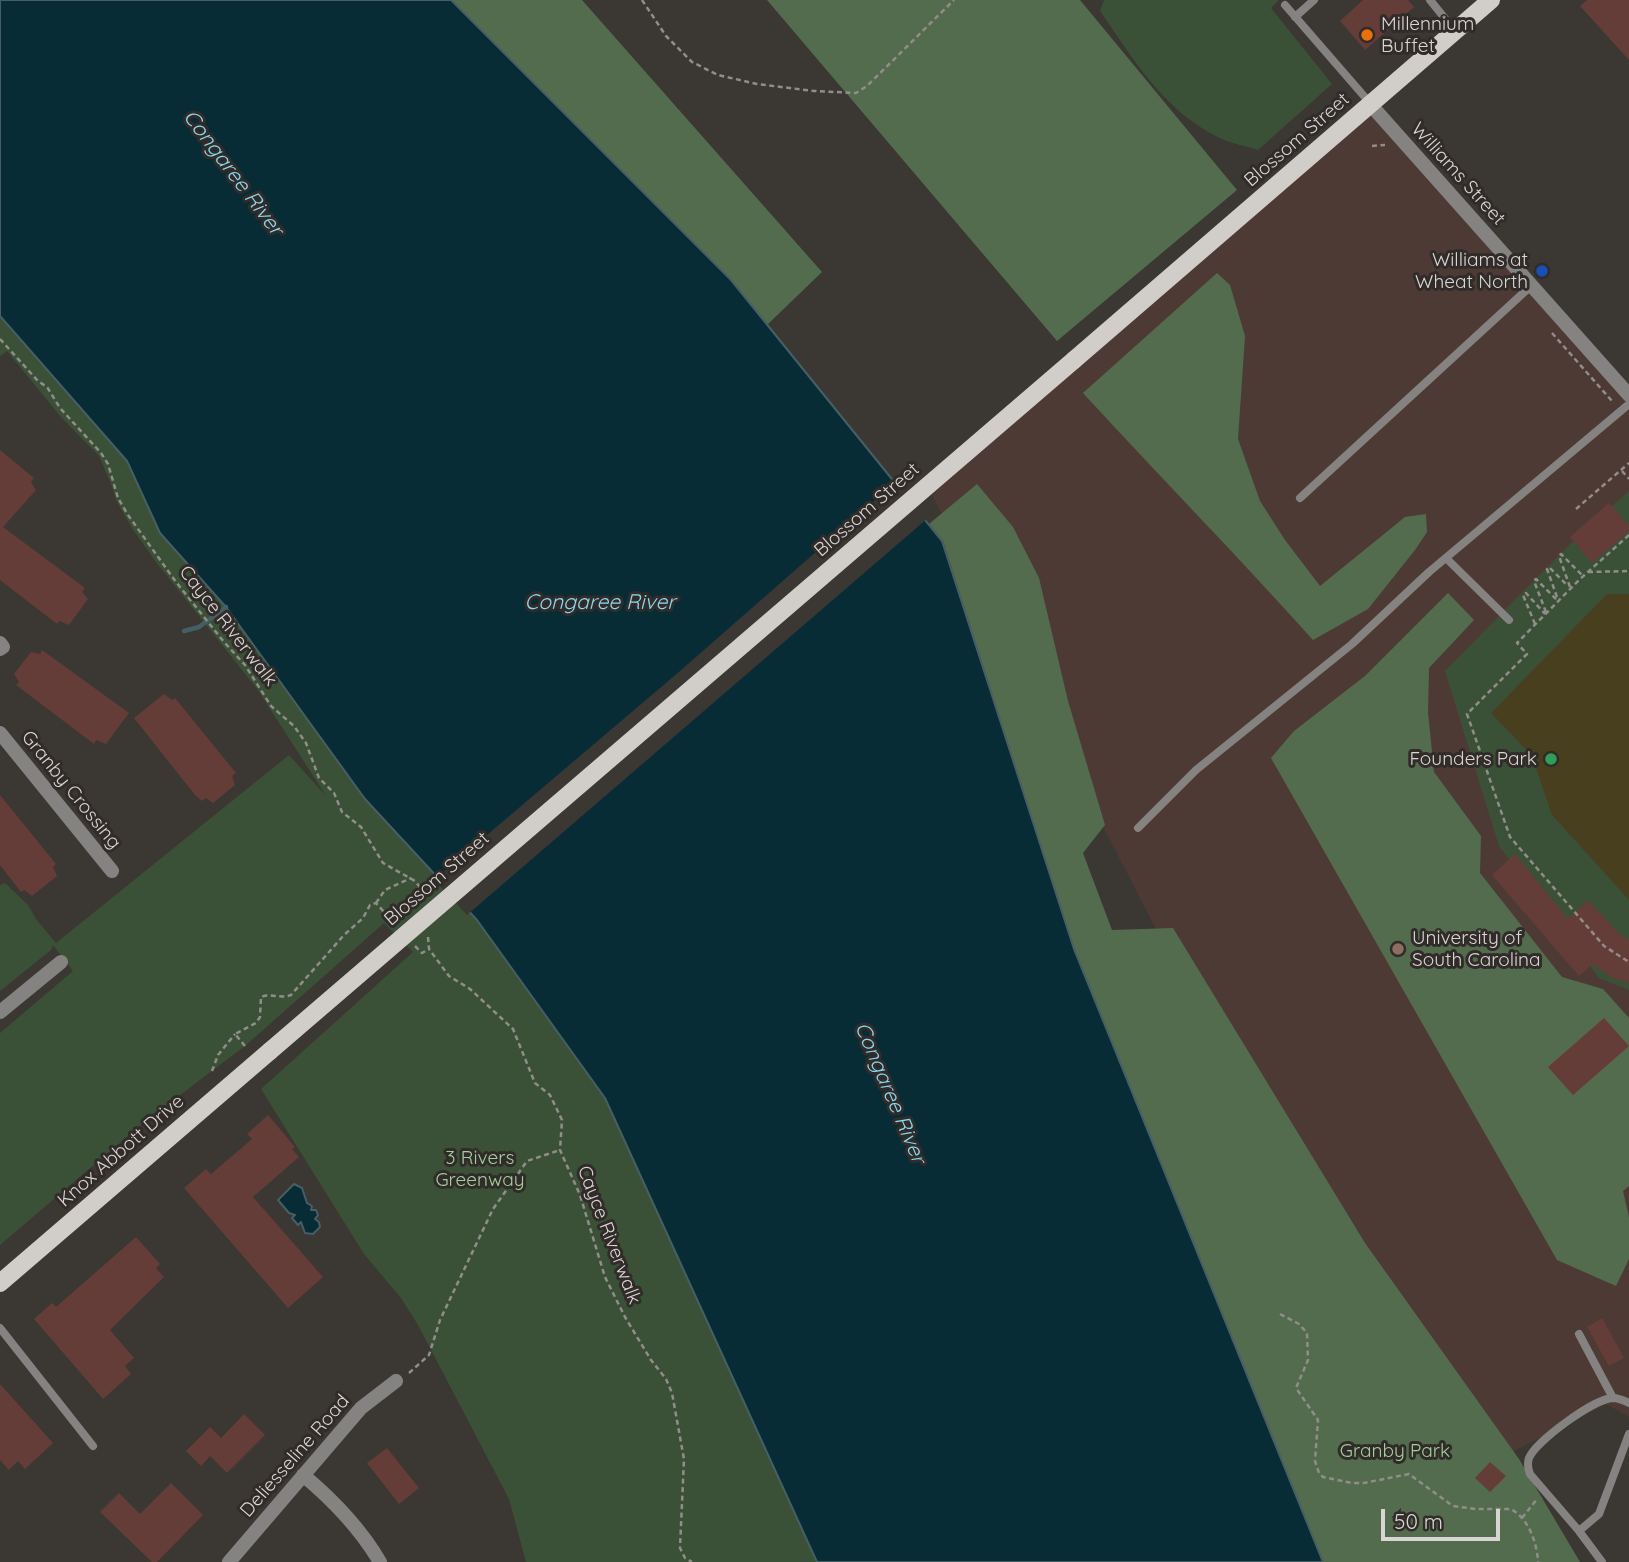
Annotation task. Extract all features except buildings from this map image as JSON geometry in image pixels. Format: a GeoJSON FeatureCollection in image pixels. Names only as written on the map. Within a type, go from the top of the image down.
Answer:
{"type":"FeatureCollection","features":[{"type":"Feature","properties":{"kind":"main road","name":"Blossom Street"},"geometry":{"type":"LineString","coordinates":[[270,1051],[1491,0]]}},
{"type":"Feature","properties":{"kind":"main road","name":"Knox Abbott Drive"},"geometry":{"type":"LineString","coordinates":[[0,1283],[270,1051]]}},
{"type":"Feature","properties":{"kind":"street","name":"Williams Street"},"geometry":{"type":"LineString","coordinates":[[1370,104],[1629,395]]}},
{"type":"Feature","properties":{"kind":"street"},"geometry":{"type":"LineString","coordinates":[[0,643],[3,647],[0,649]]}},
{"type":"Feature","properties":{"kind":"street","name":"Granby Crossing"},"geometry":{"type":"LineString","coordinates":[[0,733],[112,871]]}},
{"type":"Feature","properties":{"kind":"street"},"geometry":{"type":"LineString","coordinates":[[0,1012],[61,962]]}},
{"type":"Feature","properties":{"kind":"street","name":"Deliesseline Road"},"geometry":{"type":"LineString","coordinates":[[229,1562],[361,1408],[396,1381]]}},
{"type":"Feature","properties":{"kind":"street"},"geometry":{"type":"LineString","coordinates":[[303,1475],[340,1508],[369,1542],[380,1562]]}},
{"type":"Feature","properties":{"kind":"lane"},"geometry":{"type":"LineString","coordinates":[[1295,17],[1314,0]]}},
{"type":"Feature","properties":{"kind":"lane"},"geometry":{"type":"LineString","coordinates":[[1430,0],[1455,31]]}},
{"type":"Feature","properties":{"kind":"lane"},"geometry":{"type":"LineString","coordinates":[[1285,5],[1370,104]]}},
{"type":"Feature","properties":{"kind":"lane"},"geometry":{"type":"LineString","coordinates":[[1300,498],[1532,285]]}},
{"type":"Feature","properties":{"kind":"lane"},"geometry":{"type":"LineString","coordinates":[[1138,828],[1196,770],[1352,644],[1446,558],[1629,404]]}},
{"type":"Feature","properties":{"kind":"lane"},"geometry":{"type":"LineString","coordinates":[[1446,558],[1509,621]]}},
{"type":"Feature","properties":{"kind":"lane"},"geometry":{"type":"LineString","coordinates":[[0,1328],[93,1447]]}},
{"type":"Feature","properties":{"kind":"lane"},"geometry":{"type":"LineString","coordinates":[[1579,1335],[1612,1398]]}},
{"type":"Feature","properties":{"kind":"lane"},"geometry":{"type":"LineString","coordinates":[[1602,1562],[1530,1474],[1529,1458],[1548,1436],[1591,1407],[1612,1398],[1629,1403]]}},
{"type":"Feature","properties":{"kind":"lane"},"geometry":{"type":"LineString","coordinates":[[1579,1531],[1599,1514],[1629,1434]]}},
{"type":"Feature","properties":{"kind":"path"},"geometry":{"type":"LineString","coordinates":[[642,0],[666,36],[692,62],[718,75],[757,84],[856,93],[867,86],[954,0]]}},
{"type":"Feature","properties":{"kind":"path"},"geometry":{"type":"LineString","coordinates":[[1372,146],[1381,144],[1388,147]]}},
{"type":"Feature","properties":{"kind":"path","name":"Cayce Riverwalk"},"geometry":{"type":"LineString","coordinates":[[0,339],[34,377],[47,387],[64,414],[105,457],[118,498],[128,515],[201,614],[245,665],[271,706],[297,730],[306,743],[319,778],[334,793],[342,812],[361,827],[383,863],[411,878]]}},
{"type":"Feature","properties":{"kind":"path"},"geometry":{"type":"LineString","coordinates":[[1576,509],[1629,463]]}},
{"type":"Feature","properties":{"kind":"path"},"geometry":{"type":"LineString","coordinates":[[1621,470],[1629,479]]}},
{"type":"Feature","properties":{"kind":"path"},"geometry":{"type":"LineString","coordinates":[[1629,535],[1570,588],[1517,643],[1527,654],[1467,714],[1510,837],[1604,946],[1629,962]]}},
{"type":"Feature","properties":{"kind":"path"},"geometry":{"type":"LineString","coordinates":[[1570,588],[1559,556],[1561,554],[1583,576]]}},
{"type":"Feature","properties":{"kind":"path"},"geometry":{"type":"LineString","coordinates":[[1558,601],[1547,569],[1549,567],[1570,588]]}},
{"type":"Feature","properties":{"kind":"path"},"geometry":{"type":"LineString","coordinates":[[1588,572],[1629,571]]}},
{"type":"Feature","properties":{"kind":"path"},"geometry":{"type":"LineString","coordinates":[[1546,613],[1534,582],[1536,579],[1558,601]]}},
{"type":"Feature","properties":{"kind":"path"},"geometry":{"type":"LineString","coordinates":[[1535,624],[1523,595],[1525,593],[1546,613]]}},
{"type":"Feature","properties":{"kind":"path"},"geometry":{"type":"LineString","coordinates":[[212,1071],[218,1055],[235,1034],[256,1023],[260,1017],[261,997],[291,995],[344,934],[363,918],[370,905],[376,903],[385,890],[411,878],[422,891],[423,903]]}},
{"type":"Feature","properties":{"kind":"path"},"geometry":{"type":"LineString","coordinates":[[376,903],[394,923]]}},
{"type":"Feature","properties":{"kind":"path","name":"Cayce Riverwalk"},"geometry":{"type":"LineString","coordinates":[[426,926],[429,949],[449,976],[470,989],[513,1029],[535,1083],[550,1096],[562,1121],[560,1150],[580,1195],[606,1277],[625,1317],[651,1360],[666,1378],[672,1393],[684,1458],[680,1548],[685,1558],[692,1562]]}},
{"type":"Feature","properties":{"kind":"path"},"geometry":{"type":"LineString","coordinates":[[412,943],[422,953],[429,949]]}},
{"type":"Feature","properties":{"kind":"path"},"geometry":{"type":"LineString","coordinates":[[235,1034],[244,1045]]}},
{"type":"Feature","properties":{"kind":"path"},"geometry":{"type":"LineString","coordinates":[[396,1381],[415,1370],[429,1354],[440,1320],[493,1209],[527,1161],[560,1150]]}},
{"type":"Feature","properties":{"kind":"path"},"geometry":{"type":"LineString","coordinates":[[1280,1314],[1304,1328],[1307,1333],[1308,1360],[1296,1388],[1318,1420],[1315,1461],[1323,1477],[1364,1483],[1409,1474],[1452,1506],[1464,1509],[1511,1509],[1522,1518],[1536,1544],[1538,1562]]}},
{"type":"Feature","properties":{"kind":"path"},"geometry":{"type":"LineString","coordinates":[[1522,1518],[1544,1490]]}},
{"type":"Feature","properties":{"kind":"shaded area","name":"University of South Carolina"},"geometry":{"type":"Polygon","coordinates":[[[1367,106],[1629,397],[1629,1417],[1606,1404],[1444,1487],[932,495],[1367,106]]]}},
{"type":"Feature","properties":{"kind":"green space"},"geometry":{"type":"Polygon","coordinates":[[[451,0],[582,0],[822,272],[767,325],[731,280],[451,0]]]}},
{"type":"Feature","properties":{"kind":"green space"},"geometry":{"type":"Polygon","coordinates":[[[767,0],[1080,0],[1237,190],[1057,341],[767,0]]]}},
{"type":"Feature","properties":{"kind":"green space"},"geometry":{"type":"Polygon","coordinates":[[[1104,0],[1279,0],[1271,8],[1332,84],[1258,150],[1226,141],[1184,115],[1152,84],[1100,11],[1104,0]]]}},
{"type":"Feature","properties":{"kind":"green space"},"geometry":{"type":"Polygon","coordinates":[[[1217,273],[1230,285],[1245,336],[1238,439],[1260,501],[1320,586],[1405,517],[1426,514],[1427,532],[1368,609],[1313,640],[1083,393],[1217,273]]]}},
{"type":"Feature","properties":{"kind":"green space","name":"3 Rivers Greenway"},"geometry":{"type":"Polygon","coordinates":[[[0,316],[127,461],[160,533],[226,607],[365,799],[477,920],[605,1098],[817,1562],[526,1562],[509,1499],[418,1325],[401,1298],[364,1254],[261,1089],[413,952],[384,923],[245,1046],[143,1123],[0,1245],[0,1033],[73,971],[53,945],[51,950],[0,991],[0,885],[5,883],[28,905],[56,943],[289,755],[326,796],[258,690],[132,528],[117,502],[99,456],[61,417],[7,351],[0,356],[0,316]]]}},
{"type":"Feature","properties":{"kind":"green space","name":"Granby Park"},"geometry":{"type":"Polygon","coordinates":[[[977,484],[1013,527],[1039,578],[1068,701],[1105,825],[1083,853],[1112,930],[1173,928],[1365,1243],[1519,1459],[1580,1562],[1323,1562],[1074,949],[943,541],[929,524],[977,484]]]}},
{"type":"Feature","properties":{"kind":"green space","name":"Founders Park"},"geometry":{"type":"Polygon","coordinates":[[[1629,491],[1629,990],[1599,978],[1499,846],[1445,671],[1573,541],[1629,491]]]}},
{"type":"Feature","properties":{"kind":"green space"},"geometry":{"type":"Polygon","coordinates":[[[1448,593],[1474,620],[1429,668],[1428,712],[1434,772],[1481,836],[1480,873],[1562,977],[1603,989],[1629,1018],[1629,1186],[1623,1191],[1629,1217],[1629,1259],[1616,1286],[1557,1260],[1271,758],[1294,731],[1365,676],[1448,593]]]}},
{"type":"Feature","properties":{"kind":"sand"},"geometry":{"type":"Polygon","coordinates":[[[1607,594],[1629,594],[1629,900],[1552,815],[1532,756],[1491,713],[1607,594]]]}},
{"type":"Feature","properties":{"kind":"water","name":"Congaree River"},"geometry":{"type":"Polygon","coordinates":[[[0,0],[451,0],[731,280],[942,541],[1074,949],[1323,1562],[817,1562],[605,1098],[477,920],[365,799],[226,607],[160,533],[127,461],[0,316],[0,0]]]}},
{"type":"Feature","properties":{"kind":"water"},"geometry":{"type":"Polygon","coordinates":[[[294,1184],[302,1188],[307,1203],[312,1206],[311,1210],[316,1210],[318,1215],[315,1219],[320,1227],[313,1234],[305,1233],[301,1222],[298,1225],[292,1218],[295,1215],[289,1213],[278,1200],[294,1184]]]}},
{"type":"Feature","properties":{"kind":"pier"},"geometry":{"type":"Polygon","coordinates":[[[898,480],[928,518],[467,915],[434,880],[680,671],[898,480]]]}},
{"type":"Feature","properties":{"kind":"waterway"},"geometry":{"type":"LineString","coordinates":[[184,631],[199,627],[226,607]]}},
{"type":"Feature","properties":{"kind":"place","name":"Millennium Buffet"},"geometry":{"type":"Point","coordinates":[1367,35]}},
{"type":"Feature","properties":{"kind":"place","name":"Williams at Wheat North"},"geometry":{"type":"Point","coordinates":[1542,271]}},
{"type":"Feature","properties":{"kind":"place","name":"Founders Park"},"geometry":{"type":"Point","coordinates":[1551,759]}},
{"type":"Feature","properties":{"kind":"place","name":"University of South Carolina"},"geometry":{"type":"Point","coordinates":[1398,949]}}]}
